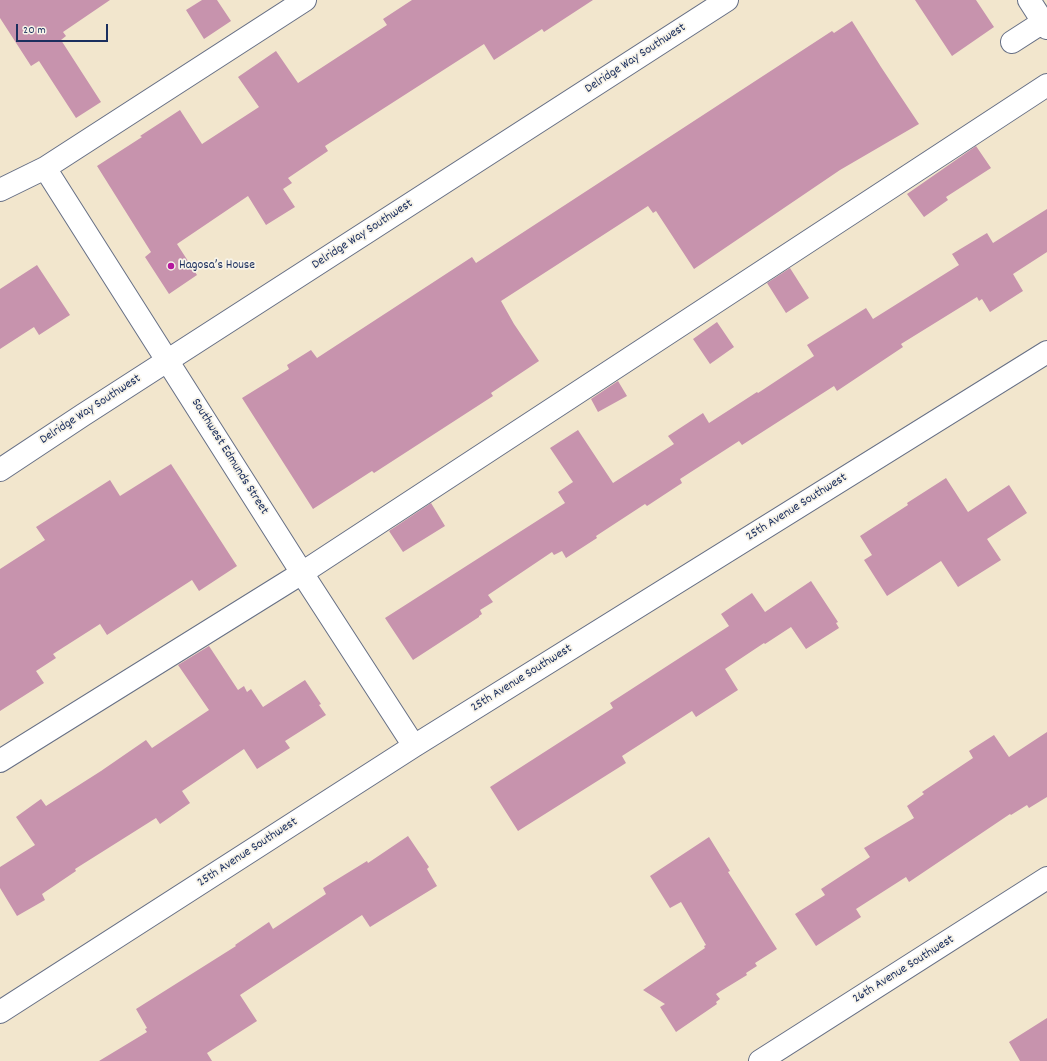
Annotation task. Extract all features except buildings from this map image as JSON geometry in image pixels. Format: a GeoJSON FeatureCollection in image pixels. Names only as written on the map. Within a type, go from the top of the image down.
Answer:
{"type":"FeatureCollection","features":[{"type":"Feature","properties":{"kind":"street"},"geometry":{"type":"LineString","coordinates":[[0,190],[45,168],[305,0]]}},
{"type":"Feature","properties":{"kind":"street","name":"Delridge Way Southwest"},"geometry":{"type":"LineString","coordinates":[[0,470],[728,0]]}},
{"type":"Feature","properties":{"kind":"street"},"geometry":{"type":"LineString","coordinates":[[1012,42],[1045,25],[1029,0]]}},
{"type":"Feature","properties":{"kind":"street"},"geometry":{"type":"LineString","coordinates":[[0,761],[302,573],[1047,86]]}},
{"type":"Feature","properties":{"kind":"street","name":"Southwest Edmunds Street"},"geometry":{"type":"LineString","coordinates":[[45,168],[302,573],[414,746]]}},
{"type":"Feature","properties":{"kind":"street","name":"25th Avenue Southwest"},"geometry":{"type":"LineString","coordinates":[[0,1012],[414,746],[1047,352]]}},
{"type":"Feature","properties":{"kind":"street","name":"26th Avenue Southwest"},"geometry":{"type":"LineString","coordinates":[[760,1061],[1047,878]]}},
{"type":"Feature","properties":{"kind":"place","name":"Hagosa’s House"},"geometry":{"type":"Point","coordinates":[171,266]}}]}
